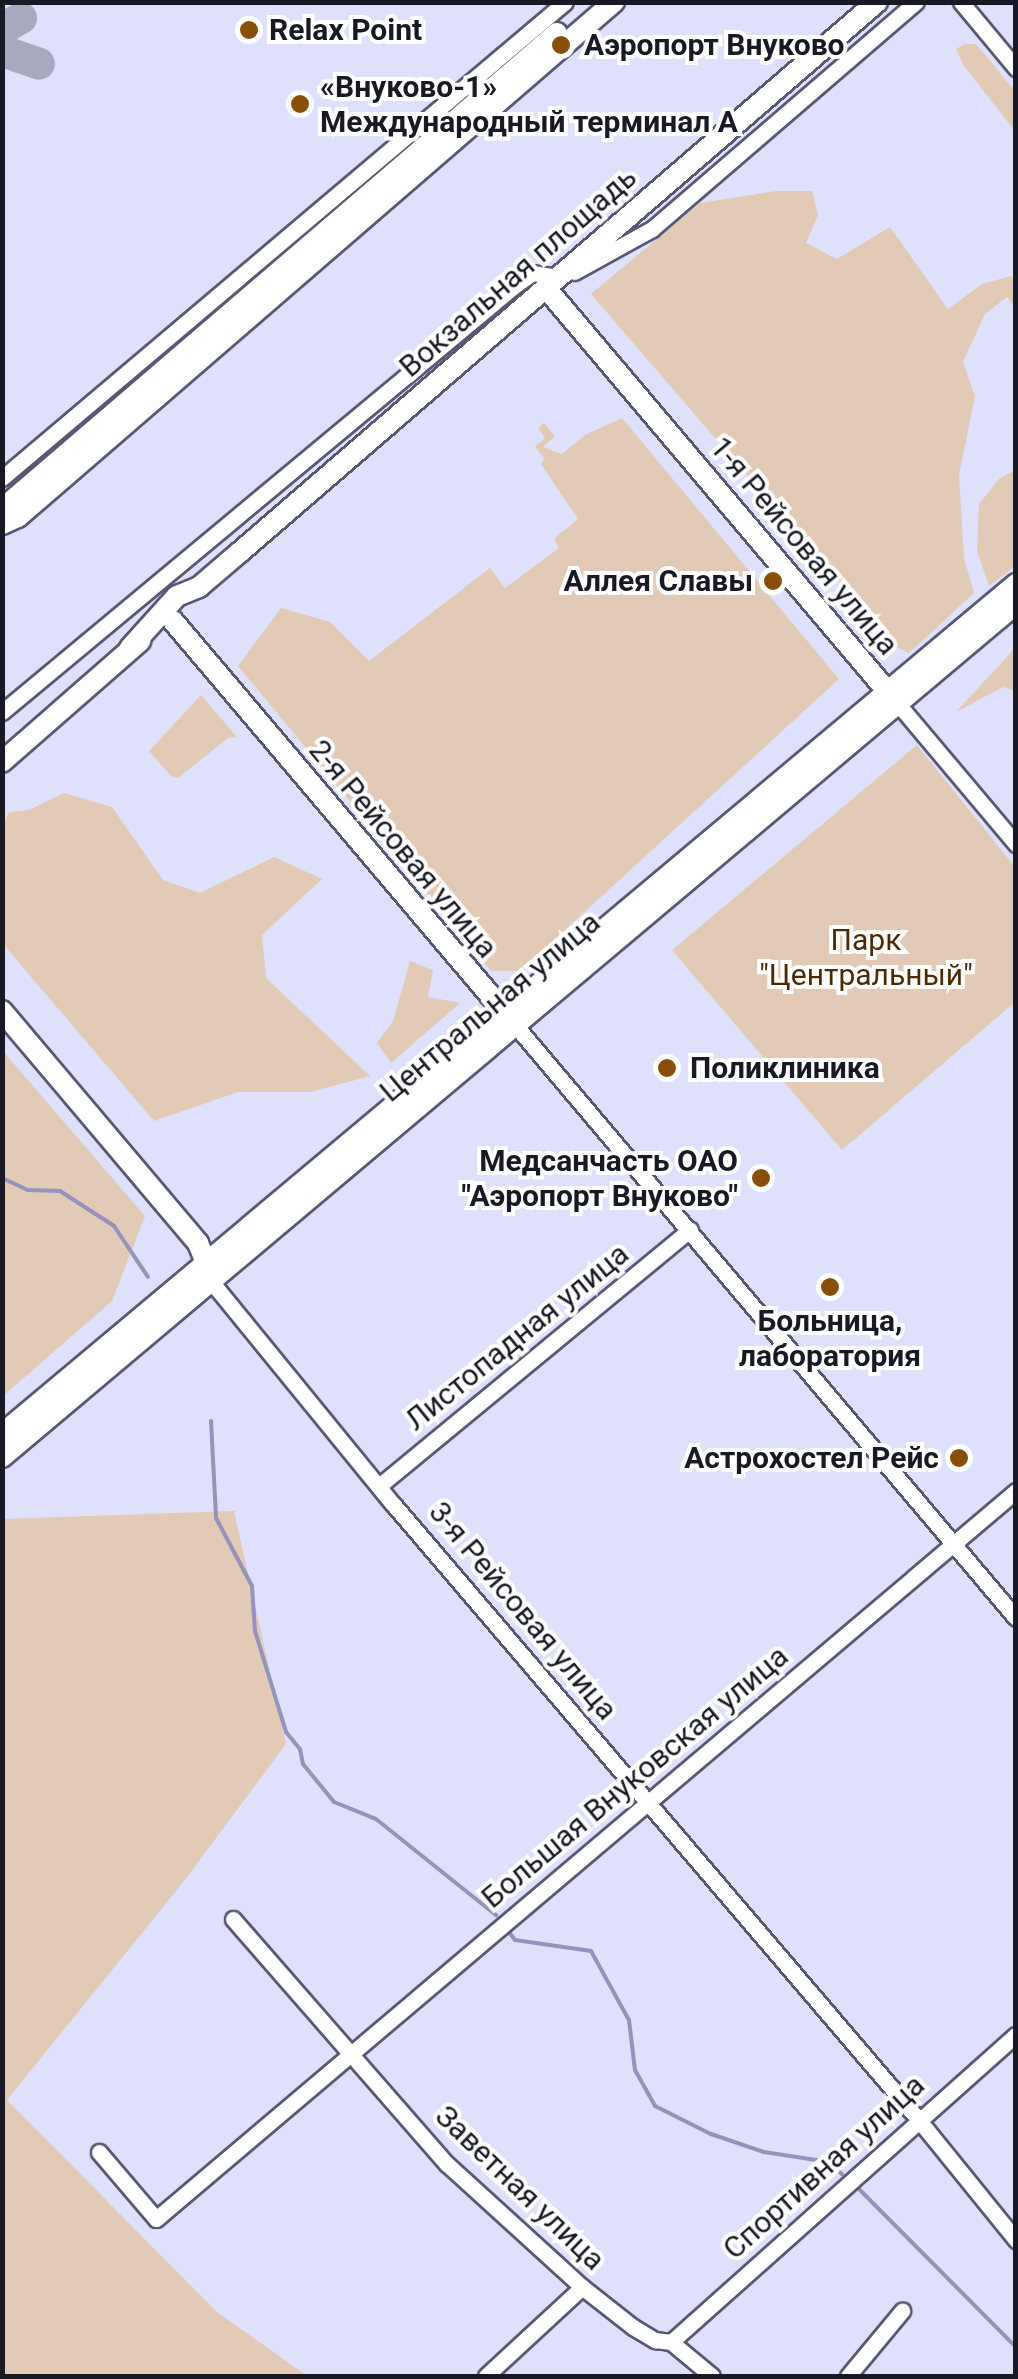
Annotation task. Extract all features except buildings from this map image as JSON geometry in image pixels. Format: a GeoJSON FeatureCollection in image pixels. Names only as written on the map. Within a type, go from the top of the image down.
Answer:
{"type":"FeatureCollection","features":[{"type":"Feature","properties":{"kind":"main road"},"geometry":{"type":"LineString","coordinates":[[2,509],[593,2]]}},
{"type":"Feature","properties":{"kind":"main road"},"geometry":{"type":"LineString","coordinates":[[2,524],[18,517],[614,2]]}},
{"type":"Feature","properties":{"kind":"main road","name":"Вокзальная площадь"},"geometry":{"type":"LineString","coordinates":[[2,762],[130,648],[177,596],[199,587],[877,2]]}},
{"type":"Feature","properties":{"kind":"main road"},"geometry":{"type":"LineString","coordinates":[[411,178],[418,152]]}},
{"type":"Feature","properties":{"kind":"main road","name":"1-я Рейсовая улица"},"geometry":{"type":"LineString","coordinates":[[551,282],[892,697]]}},
{"type":"Feature","properties":{"kind":"main road"},"geometry":{"type":"LineString","coordinates":[[191,368],[195,342]]}},
{"type":"Feature","properties":{"kind":"main road","name":"Центральная улица"},"geometry":{"type":"LineString","coordinates":[[2,1434],[209,1271],[892,697],[1016,584]]}},
{"type":"Feature","properties":{"kind":"main road","name":"Вокзальная площадь"},"geometry":{"type":"LineString","coordinates":[[130,648],[173,621],[190,605],[199,587]]}},
{"type":"Feature","properties":{"kind":"main road","name":"Центральная улица"},"geometry":{"type":"LineString","coordinates":[[892,697],[1016,604]]}},
{"type":"Feature","properties":{"kind":"main road","name":"2-я Рейсовая улица"},"geometry":{"type":"LineString","coordinates":[[173,621],[509,1019]]}},
{"type":"Feature","properties":{"kind":"main road"},"geometry":{"type":"LineString","coordinates":[[2,745],[64,704]]}},
{"type":"Feature","properties":{"kind":"main road","name":"3-я Рейсовая улица"},"geometry":{"type":"LineString","coordinates":[[2,1011],[192,1236],[209,1271]]}},
{"type":"Feature","properties":{"kind":"main road","name":"Центральная улица"},"geometry":{"type":"LineString","coordinates":[[2,1457],[209,1271]]}},
{"type":"Feature","properties":{"kind":"street"},"geometry":{"type":"LineString","coordinates":[[2,478],[565,2]]}},
{"type":"Feature","properties":{"kind":"street"},"geometry":{"type":"LineString","coordinates":[[2,712],[364,407],[532,272],[551,282],[652,228],[916,2]]}},
{"type":"Feature","properties":{"kind":"street"},"geometry":{"type":"LineString","coordinates":[[960,2],[1016,68]]}},
{"type":"Feature","properties":{"kind":"street","name":"1-я Рейсовая улица"},"geometry":{"type":"LineString","coordinates":[[892,697],[1016,844]]}},
{"type":"Feature","properties":{"kind":"street","name":"2-я Рейсовая улица"},"geometry":{"type":"LineString","coordinates":[[509,1019],[1016,1618]]}},
{"type":"Feature","properties":{"kind":"street","name":"Листопадная улица"},"geometry":{"type":"LineString","coordinates":[[379,1486],[690,1230]]}},
{"type":"Feature","properties":{"kind":"street","name":"3-я Рейсовая улица"},"geometry":{"type":"LineString","coordinates":[[209,1271],[379,1486],[918,2118],[1016,2240]]}},
{"type":"Feature","properties":{"kind":"street","name":"Большая Внуковская улица"},"geometry":{"type":"LineString","coordinates":[[99,2152],[156,2219],[1016,1491]]}},
{"type":"Feature","properties":{"kind":"street","name":"Заветная улица"},"geometry":{"type":"LineString","coordinates":[[233,1919],[447,2164],[582,2287],[632,2327],[655,2340],[670,2342],[712,2376]]}},
{"type":"Feature","properties":{"kind":"street","name":"Спортивная улица"},"geometry":{"type":"LineString","coordinates":[[670,2342],[1016,2035]]}},
{"type":"Feature","properties":{"kind":"street"},"geometry":{"type":"LineString","coordinates":[[486,2376],[582,2287]]}},
{"type":"Feature","properties":{"kind":"street"},"geometry":{"type":"LineString","coordinates":[[848,2376],[902,2310]]}},
{"type":"Feature","properties":{"kind":"green space"},"geometry":{"type":"Polygon","coordinates":[[[976,44],[1015,91],[1015,131],[964,66],[956,49],[976,44]]]}},
{"type":"Feature","properties":{"kind":"green space"},"geometry":{"type":"Polygon","coordinates":[[[777,191],[812,191],[818,215],[806,243],[837,259],[890,227],[948,309],[982,284],[1011,276],[1015,282],[1015,307],[1007,297],[985,314],[963,362],[975,396],[959,475],[964,558],[974,593],[909,653],[894,646],[591,294],[700,203],[777,191]]]}},
{"type":"Feature","properties":{"kind":"green space"},"geometry":{"type":"Polygon","coordinates":[[[622,418],[839,679],[520,971],[491,971],[238,666],[281,608],[330,622],[369,661],[490,568],[505,588],[559,548],[554,539],[578,519],[541,464],[544,458],[535,447],[545,438],[538,428],[544,423],[555,436],[543,447],[562,454],[585,435],[622,418]]]}},
{"type":"Feature","properties":{"kind":"green space"},"geometry":{"type":"Polygon","coordinates":[[[1015,470],[1015,566],[989,586],[977,551],[979,504],[1000,478],[1015,470]]]}},
{"type":"Feature","properties":{"kind":"green space"},"geometry":{"type":"Polygon","coordinates":[[[1015,648],[1015,691],[1003,687],[956,712],[1015,648]]]}},
{"type":"Feature","properties":{"kind":"green space"},"geometry":{"type":"Polygon","coordinates":[[[201,695],[237,737],[228,738],[178,778],[171,776],[149,751],[201,695]]]}},
{"type":"Feature","properties":{"kind":"green space","name":"Парк \"Центральный\""},"geometry":{"type":"Polygon","coordinates":[[[917,745],[1015,867],[1015,1002],[842,1150],[672,950],[917,745]]]}},
{"type":"Feature","properties":{"kind":"green space"},"geometry":{"type":"Polygon","coordinates":[[[64,793],[112,807],[163,880],[200,893],[274,857],[322,879],[262,935],[266,978],[370,1076],[311,1092],[238,1092],[154,1121],[3,944],[3,826],[9,812],[29,810],[64,793]]]}},
{"type":"Feature","properties":{"kind":"green space"},"geometry":{"type":"Polygon","coordinates":[[[410,961],[433,970],[428,997],[460,1003],[391,1063],[377,1043],[393,1021],[410,961]]]}},
{"type":"Feature","properties":{"kind":"green space"},"geometry":{"type":"Polygon","coordinates":[[[2,1050],[145,1216],[112,1301],[3,1396],[2,1050]]]}},
{"type":"Feature","properties":{"kind":"green space"},"geometry":{"type":"Polygon","coordinates":[[[234,1511],[286,1744],[184,1881],[7,2100],[217,2312],[307,2376],[3,2376],[3,1519],[234,1511]]]}},
{"type":"Feature","properties":{"kind":"waterway"},"geometry":{"type":"LineString","coordinates":[[2,1178],[28,1190],[60,1191],[114,1226],[148,1277]]}},
{"type":"Feature","properties":{"kind":"waterway"},"geometry":{"type":"LineString","coordinates":[[211,1421],[216,1518],[252,1586],[255,1631],[286,1732],[300,1749],[303,1764],[334,1802],[376,1819],[496,1915]]}},
{"type":"Feature","properties":{"kind":"waterway"},"geometry":{"type":"LineString","coordinates":[[509,1932],[515,1940],[591,1951],[629,2020],[635,2070],[655,2106],[711,2134],[764,2152],[829,2162],[842,2174]]}},
{"type":"Feature","properties":{"kind":"waterway"},"geometry":{"type":"LineString","coordinates":[[856,2186],[1016,2347]]}},
{"type":"Feature","properties":{"kind":"taxiway"},"geometry":{"type":"LineString","coordinates":[[2,29],[21,18]]}},
{"type":"Feature","properties":{"kind":"taxiway"},"geometry":{"type":"LineString","coordinates":[[2,51],[39,64]]}},
{"type":"Feature","properties":{"kind":"place","name":"Relax Point"},"geometry":{"type":"Point","coordinates":[249,30]}},
{"type":"Feature","properties":{"kind":"place","name":"Аэропорт Внуково"},"geometry":{"type":"Point","coordinates":[561,45]}},
{"type":"Feature","properties":{"kind":"place","name":"«Внуково-1» Международный терминал А"},"geometry":{"type":"Point","coordinates":[300,104]}},
{"type":"Feature","properties":{"kind":"place","name":"Аллея Славы"},"geometry":{"type":"Point","coordinates":[773,581]}},
{"type":"Feature","properties":{"kind":"place","name":"Поликлиника"},"geometry":{"type":"Point","coordinates":[667,1068]}},
{"type":"Feature","properties":{"kind":"place","name":"Медсанчасть ОАО \"Аэропорт Внуково\""},"geometry":{"type":"Point","coordinates":[761,1178]}},
{"type":"Feature","properties":{"kind":"place","name":"Больница, лаборатория"},"geometry":{"type":"Point","coordinates":[830,1287]}},
{"type":"Feature","properties":{"kind":"place","name":"Астрохостел Рейс"},"geometry":{"type":"Point","coordinates":[959,1458]}}]}
